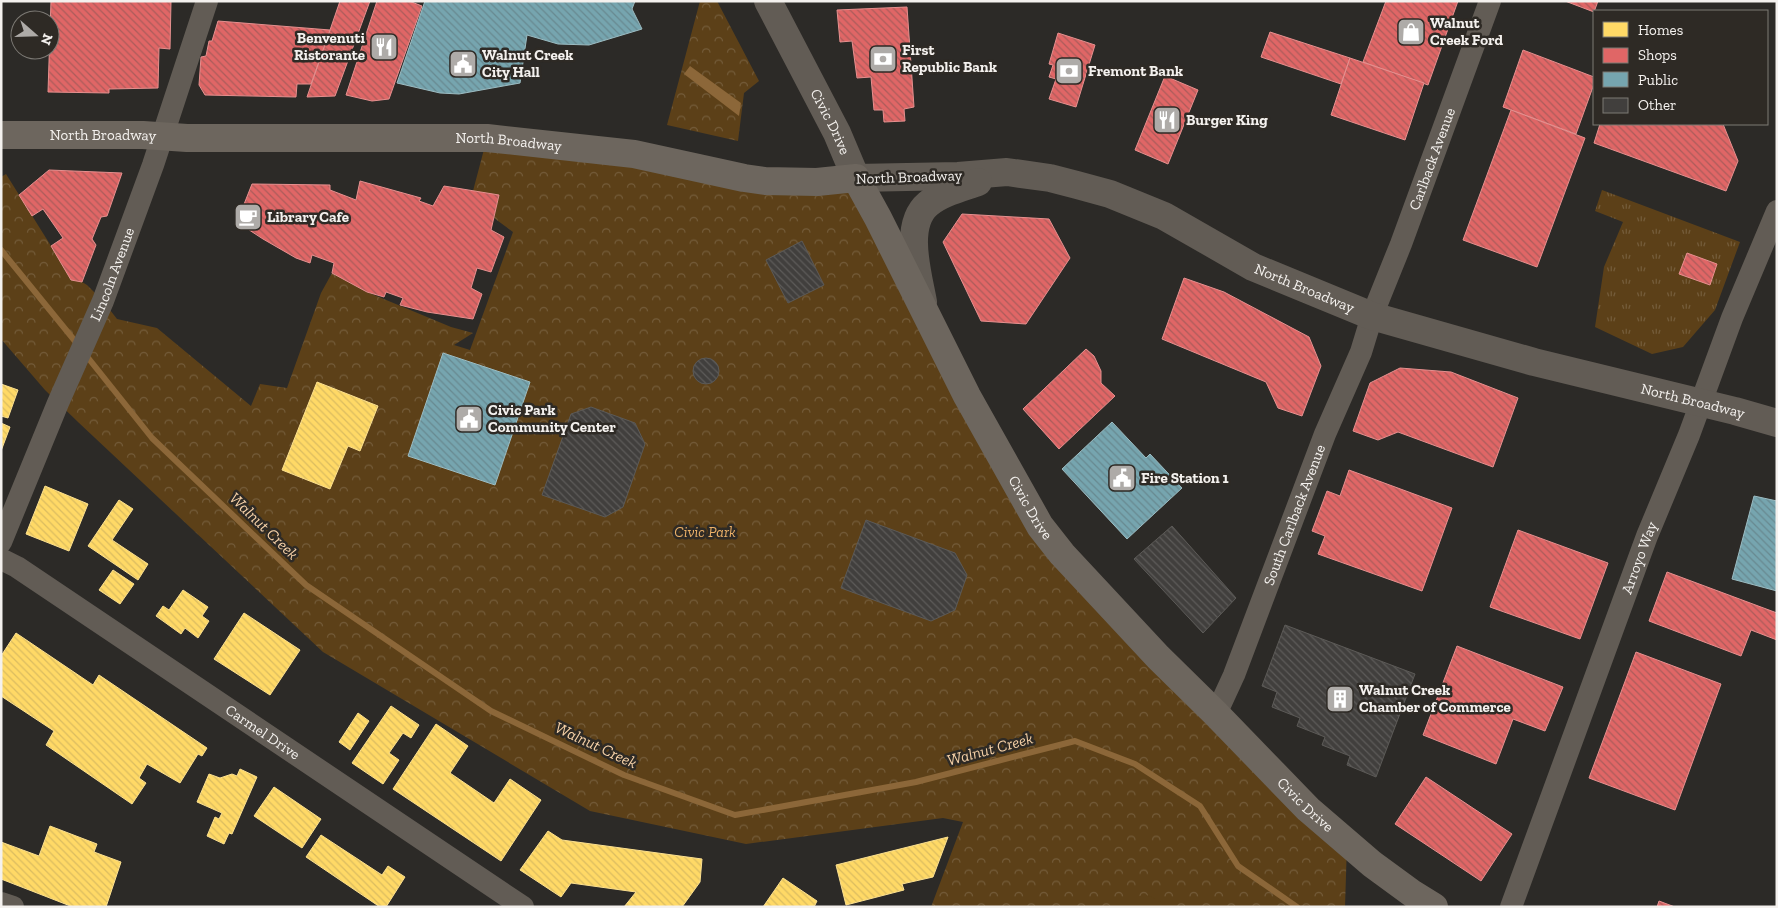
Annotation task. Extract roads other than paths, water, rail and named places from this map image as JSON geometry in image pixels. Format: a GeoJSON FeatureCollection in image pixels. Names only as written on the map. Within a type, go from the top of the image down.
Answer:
{"type":"FeatureCollection","features":[{"type":"Feature","properties":{"kind":"main road","name":"North Broadway"},"geometry":{"type":"LineString","coordinates":[[1,134],[187,138],[487,138],[634,154],[765,181],[817,182],[856,178]]}},
{"type":"Feature","properties":{"kind":"main road","name":"Civic Drive"},"geometry":{"type":"LineString","coordinates":[[856,178],[968,396],[1040,526],[1062,554],[1158,657],[1308,809],[1372,864],[1412,894],[1434,907]]}},
{"type":"Feature","properties":{"kind":"street","name":"Lincoln Avenue"},"geometry":{"type":"LineString","coordinates":[[3,531],[103,301],[162,136],[207,1]]}},
{"type":"Feature","properties":{"kind":"street","name":"Civic Drive"},"geometry":{"type":"LineString","coordinates":[[768,1],[837,133],[856,178]]}},
{"type":"Feature","properties":{"kind":"street","name":"Carlback Avenue"},"geometry":{"type":"LineString","coordinates":[[1372,316],[1401,244],[1490,1]]}},
{"type":"Feature","properties":{"kind":"street","name":"North Broadway"},"geometry":{"type":"LineString","coordinates":[[856,178],[958,176],[1007,172],[1050,178],[1110,194],[1164,216],[1253,267],[1372,316],[1534,362],[1700,402],[1777,423]]}},
{"type":"Feature","properties":{"kind":"street"},"geometry":{"type":"LineString","coordinates":[[924,310],[913,239],[918,218],[927,204],[941,196],[1007,172]]}},
{"type":"Feature","properties":{"kind":"street","name":"Arroyo Way"},"geometry":{"type":"LineString","coordinates":[[1511,907],[1647,536],[1732,318],[1777,210]]}},
{"type":"Feature","properties":{"kind":"street","name":"South Carlback Avenue"},"geometry":{"type":"LineString","coordinates":[[1216,714],[1234,675],[1262,597],[1326,434],[1361,352],[1372,316]]}},
{"type":"Feature","properties":{"kind":"street","name":"Carmel Drive"},"geometry":{"type":"LineString","coordinates":[[1,559],[25,572],[522,907]]}},
{"type":"Feature","properties":{"kind":"street"},"geometry":{"type":"LineString","coordinates":[[1,903],[13,907]]}},
{"type":"Feature","properties":{"kind":"waterway","name":"Walnut Creek"},"geometry":{"type":"LineString","coordinates":[[1,250],[79,346]]}},
{"type":"Feature","properties":{"kind":"waterway","name":"Walnut Creek"},"geometry":{"type":"LineString","coordinates":[[85,354],[152,438],[306,585],[491,711],[624,775],[735,815],[916,782],[1075,741],[1135,764],[1200,806],[1238,866],[1297,907]]}},
{"type":"Feature","properties":{"kind":"place","name":"Walnut Creek Ford"},"geometry":{"type":"Point","coordinates":[1411,32]}},
{"type":"Feature","properties":{"kind":"place","name":"Benvenuti Ristorante"},"geometry":{"type":"Point","coordinates":[384,47]}},
{"type":"Feature","properties":{"kind":"place","name":"First Republic Bank"},"geometry":{"type":"Point","coordinates":[883,59]}},
{"type":"Feature","properties":{"kind":"place","name":"Walnut Creek City Hall"},"geometry":{"type":"Point","coordinates":[463,64]}},
{"type":"Feature","properties":{"kind":"place","name":"Fremont Bank"},"geometry":{"type":"Point","coordinates":[1069,71]}},
{"type":"Feature","properties":{"kind":"place","name":"Burger King"},"geometry":{"type":"Point","coordinates":[1167,120]}},
{"type":"Feature","properties":{"kind":"place","name":"Library Cafe"},"geometry":{"type":"Point","coordinates":[248,217]}},
{"type":"Feature","properties":{"kind":"place","name":"Civic Park Community Center"},"geometry":{"type":"Point","coordinates":[469,419]}},
{"type":"Feature","properties":{"kind":"place","name":"Fire Station 1"},"geometry":{"type":"Point","coordinates":[1122,478]}},
{"type":"Feature","properties":{"kind":"place","name":"Walnut Creek Chamber of Commerce"},"geometry":{"type":"Point","coordinates":[1340,699]}},
{"type":"Feature","properties":{"kind":"park label","name":"Civic Park"},"geometry":{"type":"Point","coordinates":[705,532]}}]}
